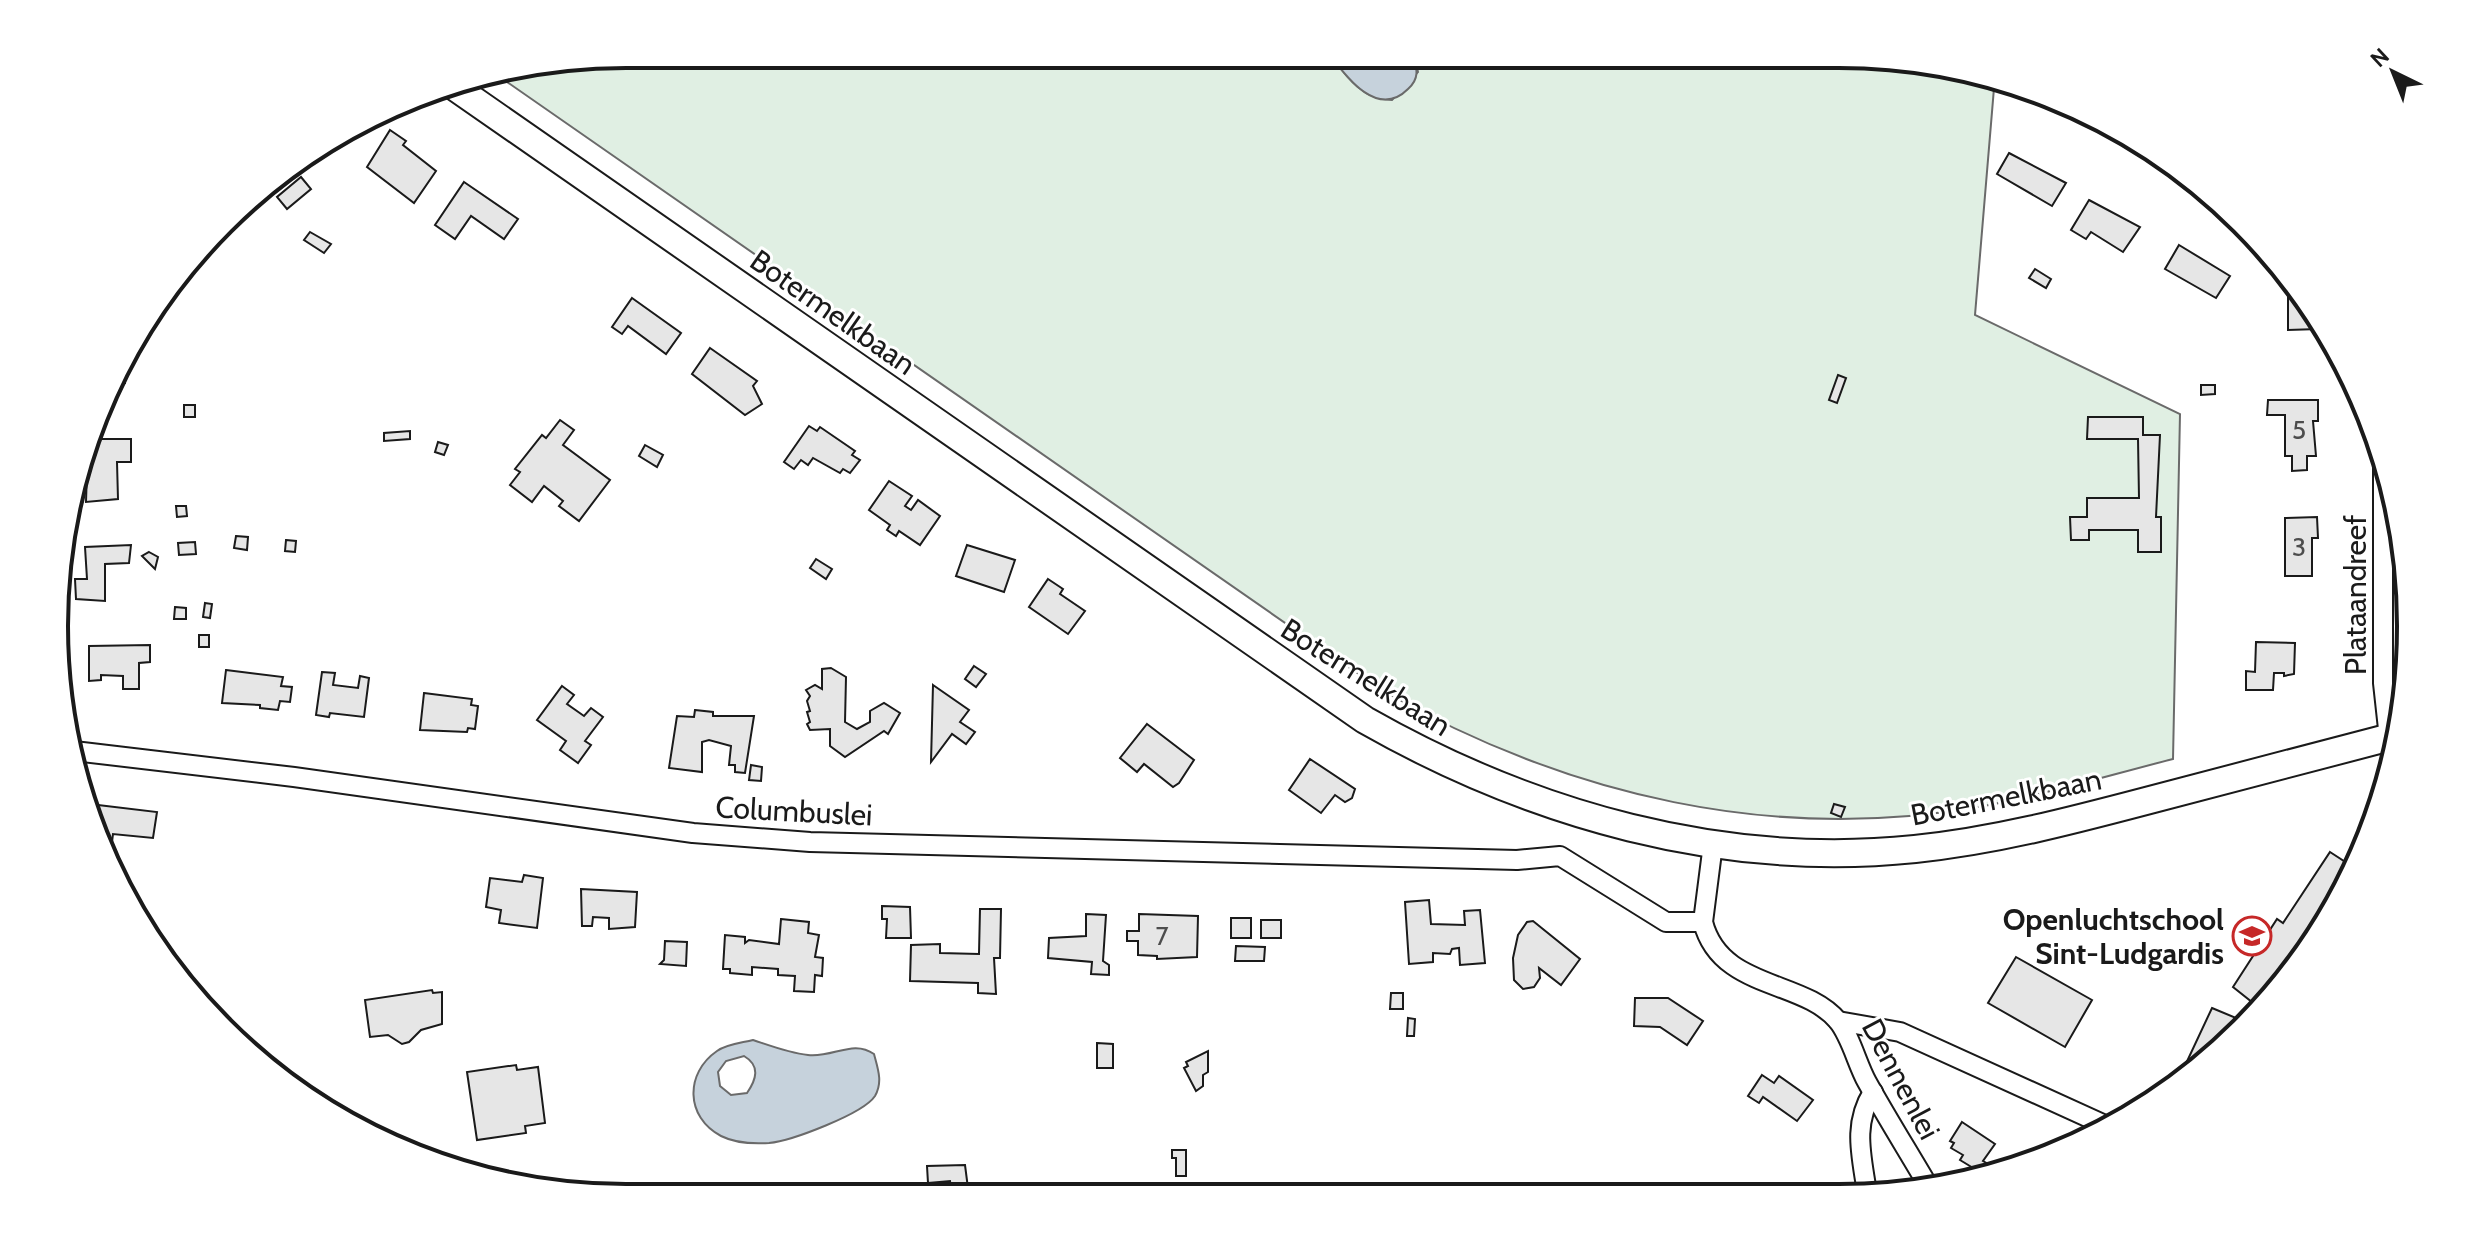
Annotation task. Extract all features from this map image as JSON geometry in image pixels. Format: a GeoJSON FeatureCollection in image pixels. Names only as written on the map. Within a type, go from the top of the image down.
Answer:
{"type":"FeatureCollection","features":[{"type":"Feature","properties":{"kind":"main road","name":"Botermelkbaan"},"geometry":{"type":"LineString","coordinates":[[463,93],[1365,720],[1433,759],[1503,790],[1614,825],[1713,844],[1774,851],[1856,853],[1991,839],[2385,738]]}},
{"type":"Feature","properties":{"kind":"street","name":"Plataandreef"},"geometry":{"type":"LineString","coordinates":[[2383,504],[2383,683],[2389,714]]}},
{"type":"Feature","properties":{"kind":"street","name":"Columbuslei"},"geometry":{"type":"LineString","coordinates":[[83,752],[294,777],[693,833],[796,841],[1517,860],[1560,856],[1666,922],[1703,922]]}},
{"type":"Feature","properties":{"kind":"street"},"geometry":{"type":"LineString","coordinates":[[1703,922],[1713,844]]}},
{"type":"Feature","properties":{"kind":"street","name":"Dennenlei"},"geometry":{"type":"LineString","coordinates":[[1703,922],[1717,949],[1738,969],[1766,985],[1806,997],[1838,1021],[1873,1092],[1923,1177]]}},
{"type":"Feature","properties":{"kind":"street"},"geometry":{"type":"LineString","coordinates":[[1838,1021],[1900,1032],[2096,1121]]}},
{"type":"Feature","properties":{"kind":"street"},"geometry":{"type":"LineString","coordinates":[[1866,1183],[1858,1134],[1862,1110],[1873,1092]]}},
{"type":"Feature","properties":{"kind":"green space"},"geometry":{"type":"Polygon","coordinates":[[[626,68],[1341,68],[1363,91],[1392,100],[1418,72],[1417,68],[1839,68],[1912,73],[1994,90],[1975,315],[2180,414],[2173,759],[1984,806],[1905,816],[1827,819],[1750,814],[1674,802],[1599,784],[1525,759],[1453,728],[1383,691],[506,81],[553,73],[626,68]]]}},
{"type":"Feature","properties":{"kind":"shaded area"},"geometry":{"type":"Polygon","coordinates":[[[1340,68],[1416,69],[1412,85],[1397,97],[1386,100],[1364,92],[1340,68]]]}},
{"type":"Feature","properties":{"kind":"shaded area"},"geometry":{"type":"Polygon","coordinates":[[[753,1040],[808,1055],[858,1048],[866,1050],[874,1054],[879,1075],[875,1096],[856,1111],[826,1126],[779,1141],[745,1142],[721,1136],[709,1128],[695,1107],[695,1083],[699,1071],[717,1051],[753,1040]],[[744,1056],[726,1061],[718,1072],[720,1086],[731,1095],[747,1093],[750,1088],[755,1069],[744,1056]]]}},
{"type":"Feature","properties":{"kind":"building"},"geometry":{"type":"Polygon","coordinates":[[[390,130],[406,141],[403,145],[436,171],[414,203],[367,167],[390,130]]]}},
{"type":"Feature","properties":{"kind":"building"},"geometry":{"type":"Polygon","coordinates":[[[2009,153],[2066,183],[2052,206],[1997,174],[2009,153]]]}},
{"type":"Feature","properties":{"kind":"building"},"geometry":{"type":"Polygon","coordinates":[[[301,177],[311,189],[287,209],[277,197],[301,177]]]}},
{"type":"Feature","properties":{"kind":"building"},"geometry":{"type":"Polygon","coordinates":[[[464,182],[518,219],[504,239],[471,216],[455,239],[435,225],[464,182]]]}},
{"type":"Feature","properties":{"kind":"building"},"geometry":{"type":"Polygon","coordinates":[[[2089,200],[2140,227],[2123,252],[2091,232],[2086,239],[2071,230],[2089,200]]]}},
{"type":"Feature","properties":{"kind":"building"},"geometry":{"type":"Polygon","coordinates":[[[310,232],[331,244],[324,253],[304,240],[310,232]]]}},
{"type":"Feature","properties":{"kind":"building"},"geometry":{"type":"Polygon","coordinates":[[[2179,245],[2230,276],[2216,298],[2165,269],[2179,245]]]}},
{"type":"Feature","properties":{"kind":"building"},"geometry":{"type":"Polygon","coordinates":[[[2035,269],[2051,279],[2046,288],[2029,278],[2035,269]]]}},
{"type":"Feature","properties":{"kind":"building"},"geometry":{"type":"Polygon","coordinates":[[[2288,295],[2311,329],[2288,330],[2288,295]]]}},
{"type":"Feature","properties":{"kind":"building"},"geometry":{"type":"Polygon","coordinates":[[[632,298],[681,333],[666,354],[628,326],[622,334],[612,327],[632,298]]]}},
{"type":"Feature","properties":{"kind":"building"},"geometry":{"type":"Polygon","coordinates":[[[710,348],[757,381],[753,386],[762,404],[745,415],[692,374],[710,348]]]}},
{"type":"Feature","properties":{"kind":"building"},"geometry":{"type":"Polygon","coordinates":[[[1838,375],[1846,378],[1837,403],[1829,400],[1838,375]]]}},
{"type":"Feature","properties":{"kind":"building"},"geometry":{"type":"Polygon","coordinates":[[[2201,385],[2215,385],[2215,394],[2201,395],[2201,385]]]}},
{"type":"Feature","properties":{"kind":"building"},"geometry":{"type":"Polygon","coordinates":[[[2268,400],[2318,400],[2318,421],[2313,421],[2316,456],[2307,456],[2307,470],[2292,471],[2292,456],[2285,456],[2285,415],[2267,415],[2268,400]]]}},
{"type":"Feature","properties":{"kind":"building"},"geometry":{"type":"Polygon","coordinates":[[[184,405],[195,405],[195,417],[184,417],[184,405]]]}},
{"type":"Feature","properties":{"kind":"building"},"geometry":{"type":"Polygon","coordinates":[[[2088,417],[2143,417],[2143,435],[2160,435],[2156,517],[2161,517],[2161,552],[2138,552],[2138,530],[2089,530],[2089,540],[2071,540],[2070,517],[2087,517],[2087,498],[2139,498],[2138,439],[2087,439],[2088,417]]]}},
{"type":"Feature","properties":{"kind":"building"},"geometry":{"type":"Polygon","coordinates":[[[560,420],[574,430],[563,445],[610,480],[579,521],[559,506],[563,501],[544,486],[532,502],[510,485],[520,472],[515,469],[542,435],[546,438],[560,420]]]}},
{"type":"Feature","properties":{"kind":"building"},"geometry":{"type":"Polygon","coordinates":[[[809,426],[817,431],[820,427],[855,451],[852,455],[860,460],[850,473],[843,469],[840,473],[813,458],[808,465],[801,460],[794,469],[784,462],[809,426]]]}},
{"type":"Feature","properties":{"kind":"building"},"geometry":{"type":"Polygon","coordinates":[[[410,431],[410,439],[384,441],[384,433],[410,431]]]}},
{"type":"Feature","properties":{"kind":"building"},"geometry":{"type":"Polygon","coordinates":[[[101,439],[131,439],[131,462],[117,462],[118,499],[86,502],[87,482],[101,439]]]}},
{"type":"Feature","properties":{"kind":"building"},"geometry":{"type":"Polygon","coordinates":[[[438,442],[448,445],[444,455],[435,452],[438,442]]]}},
{"type":"Feature","properties":{"kind":"building"},"geometry":{"type":"Polygon","coordinates":[[[645,445],[663,455],[657,467],[639,456],[645,445]]]}},
{"type":"Feature","properties":{"kind":"building"},"geometry":{"type":"Polygon","coordinates":[[[889,481],[912,496],[905,506],[911,510],[918,500],[940,516],[920,545],[899,531],[896,536],[887,530],[890,525],[869,510],[889,481]]]}},
{"type":"Feature","properties":{"kind":"building"},"geometry":{"type":"Polygon","coordinates":[[[176,506],[186,506],[187,516],[177,517],[176,506]]]}},
{"type":"Feature","properties":{"kind":"building"},"geometry":{"type":"Polygon","coordinates":[[[2317,517],[2318,538],[2312,538],[2312,576],[2285,576],[2285,518],[2317,517]]]}},
{"type":"Feature","properties":{"kind":"building"},"geometry":{"type":"Polygon","coordinates":[[[236,536],[248,537],[247,550],[234,548],[236,536]]]}},
{"type":"Feature","properties":{"kind":"building"},"geometry":{"type":"Polygon","coordinates":[[[286,540],[296,541],[295,552],[285,551],[286,540]]]}},
{"type":"Feature","properties":{"kind":"building"},"geometry":{"type":"Polygon","coordinates":[[[195,542],[196,554],[179,555],[178,543],[195,542]]]}},
{"type":"Feature","properties":{"kind":"building"},"geometry":{"type":"Polygon","coordinates":[[[131,545],[129,563],[105,564],[105,601],[76,599],[75,579],[87,579],[85,547],[131,545]]]}},
{"type":"Feature","properties":{"kind":"building"},"geometry":{"type":"Polygon","coordinates":[[[967,545],[1015,560],[1004,592],[956,576],[967,545]]]}},
{"type":"Feature","properties":{"kind":"building"},"geometry":{"type":"Polygon","coordinates":[[[149,552],[158,557],[155,569],[142,556],[149,552]]]}},
{"type":"Feature","properties":{"kind":"building"},"geometry":{"type":"Polygon","coordinates":[[[816,559],[832,569],[826,579],[810,568],[816,559]]]}},
{"type":"Feature","properties":{"kind":"building"},"geometry":{"type":"Polygon","coordinates":[[[1048,579],[1063,589],[1060,594],[1085,611],[1068,634],[1029,607],[1048,579]]]}},
{"type":"Feature","properties":{"kind":"building"},"geometry":{"type":"Polygon","coordinates":[[[205,603],[212,604],[210,618],[203,617],[205,603]]]}},
{"type":"Feature","properties":{"kind":"building"},"geometry":{"type":"Polygon","coordinates":[[[175,607],[186,608],[186,619],[174,619],[175,607]]]}},
{"type":"Feature","properties":{"kind":"building"},"geometry":{"type":"Polygon","coordinates":[[[199,635],[209,635],[209,647],[199,647],[199,635]]]}},
{"type":"Feature","properties":{"kind":"building"},"geometry":{"type":"Polygon","coordinates":[[[2256,642],[2295,643],[2294,674],[2284,676],[2284,673],[2274,673],[2273,690],[2246,690],[2246,671],[2255,672],[2256,642]]]}},
{"type":"Feature","properties":{"kind":"building"},"geometry":{"type":"Polygon","coordinates":[[[150,645],[150,662],[139,663],[139,689],[123,689],[123,676],[101,675],[101,680],[89,681],[89,646],[150,645]]]}},
{"type":"Feature","properties":{"kind":"building"},"geometry":{"type":"Polygon","coordinates":[[[974,666],[986,674],[976,687],[965,679],[974,666]]]}},
{"type":"Feature","properties":{"kind":"building"},"geometry":{"type":"Polygon","coordinates":[[[831,668],[846,677],[845,722],[857,729],[870,722],[870,711],[884,703],[900,713],[888,734],[884,731],[845,757],[830,746],[830,729],[810,730],[807,724],[810,722],[807,701],[810,696],[806,690],[815,685],[822,689],[822,669],[831,668]]]}},
{"type":"Feature","properties":{"kind":"building"},"geometry":{"type":"Polygon","coordinates":[[[226,670],[283,677],[281,686],[292,687],[290,702],[280,701],[278,710],[260,708],[260,705],[222,703],[226,670]]]}},
{"type":"Feature","properties":{"kind":"building"},"geometry":{"type":"Polygon","coordinates":[[[322,672],[335,673],[333,685],[358,688],[360,676],[369,678],[364,717],[330,713],[329,717],[316,715],[322,672]]]}},
{"type":"Feature","properties":{"kind":"building"},"geometry":{"type":"Polygon","coordinates":[[[933,685],[969,710],[960,722],[975,732],[966,744],[952,734],[931,762],[933,685]]]}},
{"type":"Feature","properties":{"kind":"building"},"geometry":{"type":"Polygon","coordinates":[[[562,686],[574,695],[567,704],[584,716],[591,708],[603,717],[585,741],[591,745],[578,763],[560,750],[566,741],[537,720],[562,686]]]}},
{"type":"Feature","properties":{"kind":"building"},"geometry":{"type":"Polygon","coordinates":[[[424,693],[472,699],[471,705],[478,706],[475,729],[468,728],[467,732],[420,730],[424,693]]]}},
{"type":"Feature","properties":{"kind":"building"},"geometry":{"type":"Polygon","coordinates":[[[695,710],[713,712],[713,716],[754,716],[745,773],[735,772],[735,765],[729,765],[731,746],[709,740],[702,742],[702,772],[669,768],[677,716],[694,717],[695,710]]]}},
{"type":"Feature","properties":{"kind":"building"},"geometry":{"type":"Polygon","coordinates":[[[1147,724],[1194,760],[1173,787],[1144,764],[1137,772],[1120,758],[1147,724]]]}},
{"type":"Feature","properties":{"kind":"building"},"geometry":{"type":"Polygon","coordinates":[[[1310,759],[1355,789],[1352,798],[1345,802],[1335,795],[1321,813],[1289,790],[1310,759]]]}},
{"type":"Feature","properties":{"kind":"building"},"geometry":{"type":"Polygon","coordinates":[[[751,765],[762,767],[761,781],[749,780],[751,765]]]}},
{"type":"Feature","properties":{"kind":"building"},"geometry":{"type":"Polygon","coordinates":[[[1834,804],[1845,807],[1841,817],[1831,813],[1834,804]]]}},
{"type":"Feature","properties":{"kind":"building"},"geometry":{"type":"Polygon","coordinates":[[[98,805],[157,812],[153,838],[113,834],[112,844],[98,805]]]}},
{"type":"Feature","properties":{"kind":"building"},"geometry":{"type":"Polygon","coordinates":[[[2330,852],[2345,862],[2303,936],[2252,1002],[2233,987],[2277,919],[2283,923],[2330,852]]]}},
{"type":"Feature","properties":{"kind":"building"},"geometry":{"type":"Polygon","coordinates":[[[524,875],[543,878],[537,928],[499,923],[501,910],[486,907],[490,878],[522,882],[524,875]]]}},
{"type":"Feature","properties":{"kind":"building"},"geometry":{"type":"Polygon","coordinates":[[[581,889],[637,892],[635,927],[609,929],[609,918],[593,917],[592,926],[582,926],[581,889]]]}},
{"type":"Feature","properties":{"kind":"building"},"geometry":{"type":"Polygon","coordinates":[[[1429,900],[1431,924],[1465,925],[1464,911],[1480,910],[1485,963],[1460,965],[1459,948],[1452,949],[1450,954],[1433,953],[1433,962],[1409,964],[1405,902],[1429,900]]]}},
{"type":"Feature","properties":{"kind":"building"},"geometry":{"type":"Polygon","coordinates":[[[882,906],[910,907],[911,938],[886,938],[887,919],[882,919],[882,906]]]}},
{"type":"Feature","properties":{"kind":"building"},"geometry":{"type":"Polygon","coordinates":[[[980,909],[1001,909],[1000,958],[994,958],[996,994],[978,993],[978,983],[910,981],[911,945],[940,944],[940,953],[979,954],[980,909]]]}},
{"type":"Feature","properties":{"kind":"building"},"geometry":{"type":"Polygon","coordinates":[[[1086,914],[1106,915],[1103,961],[1109,965],[1109,975],[1091,974],[1092,962],[1048,958],[1049,938],[1086,936],[1086,914]]]}},
{"type":"Feature","properties":{"kind":"building"},"geometry":{"type":"Polygon","coordinates":[[[1139,914],[1198,916],[1197,957],[1157,959],[1157,956],[1138,955],[1138,941],[1127,941],[1127,931],[1139,931],[1139,914]]]}},
{"type":"Feature","properties":{"kind":"building"},"geometry":{"type":"Polygon","coordinates":[[[1231,918],[1251,918],[1251,938],[1231,938],[1231,918]]]}},
{"type":"Feature","properties":{"kind":"building"},"geometry":{"type":"Polygon","coordinates":[[[781,919],[809,922],[808,933],[819,935],[815,957],[823,958],[822,976],[815,975],[814,992],[794,991],[795,976],[778,975],[778,969],[752,967],[752,975],[730,973],[730,969],[723,969],[725,935],[745,937],[745,943],[749,940],[779,944],[781,919]]]}},
{"type":"Feature","properties":{"kind":"building"},"geometry":{"type":"Polygon","coordinates":[[[1261,920],[1281,920],[1281,938],[1261,938],[1261,920]]]}},
{"type":"Feature","properties":{"kind":"building"},"geometry":{"type":"Polygon","coordinates":[[[1533,921],[1580,959],[1561,985],[1539,968],[1540,978],[1534,987],[1523,989],[1514,980],[1513,958],[1518,935],[1527,922],[1533,921]]]}},
{"type":"Feature","properties":{"kind":"building"},"geometry":{"type":"Polygon","coordinates":[[[665,941],[687,942],[686,966],[660,964],[664,960],[665,941]]]}},
{"type":"Feature","properties":{"kind":"building"},"geometry":{"type":"Polygon","coordinates":[[[1236,946],[1265,947],[1264,961],[1235,961],[1236,946]]]}},
{"type":"Feature","properties":{"kind":"building"},"geometry":{"type":"Polygon","coordinates":[[[2016,957],[2092,1000],[2065,1047],[1988,1003],[2016,957]]]}},
{"type":"Feature","properties":{"kind":"building"},"geometry":{"type":"Polygon","coordinates":[[[432,990],[433,993],[442,992],[442,1024],[421,1030],[409,1042],[402,1044],[388,1035],[370,1037],[365,1000],[432,990]]]}},
{"type":"Feature","properties":{"kind":"building"},"geometry":{"type":"Polygon","coordinates":[[[1391,993],[1403,993],[1403,1009],[1390,1009],[1391,993]]]}},
{"type":"Feature","properties":{"kind":"building"},"geometry":{"type":"Polygon","coordinates":[[[1635,998],[1668,998],[1703,1021],[1687,1045],[1660,1027],[1634,1026],[1635,998]]]}},
{"type":"Feature","properties":{"kind":"building"},"geometry":{"type":"Polygon","coordinates":[[[2212,1008],[2237,1018],[2207,1046],[2186,1063],[2212,1008]]]}},
{"type":"Feature","properties":{"kind":"building"},"geometry":{"type":"Polygon","coordinates":[[[1408,1018],[1415,1019],[1414,1036],[1407,1036],[1408,1018]]]}},
{"type":"Feature","properties":{"kind":"building"},"geometry":{"type":"Polygon","coordinates":[[[1097,1043],[1113,1044],[1113,1068],[1097,1068],[1097,1043]]]}},
{"type":"Feature","properties":{"kind":"building"},"geometry":{"type":"Polygon","coordinates":[[[1208,1051],[1208,1072],[1203,1075],[1203,1086],[1196,1091],[1184,1068],[1188,1066],[1186,1062],[1208,1051]]]}},
{"type":"Feature","properties":{"kind":"building"},"geometry":{"type":"Polygon","coordinates":[[[516,1065],[517,1070],[538,1067],[545,1123],[525,1126],[526,1133],[477,1140],[467,1072],[516,1065]]]}},
{"type":"Feature","properties":{"kind":"building"},"geometry":{"type":"Polygon","coordinates":[[[1762,1075],[1774,1083],[1779,1076],[1813,1100],[1797,1121],[1763,1097],[1759,1103],[1748,1096],[1762,1075]]]}},
{"type":"Feature","properties":{"kind":"building"},"geometry":{"type":"Polygon","coordinates":[[[1962,1122],[1995,1144],[1983,1161],[1988,1164],[1972,1167],[1960,1160],[1963,1155],[1951,1148],[1954,1143],[1950,1141],[1962,1122]]]}},
{"type":"Feature","properties":{"kind":"building"},"geometry":{"type":"Polygon","coordinates":[[[1172,1150],[1186,1150],[1186,1176],[1176,1176],[1176,1158],[1172,1158],[1172,1150]]]}},
{"type":"Feature","properties":{"kind":"building"},"geometry":{"type":"Polygon","coordinates":[[[965,1165],[967,1184],[950,1184],[950,1181],[928,1183],[927,1166],[965,1165]]]}},
{"type":"Feature","properties":{"kind":"place","name":"Openluchtschool Sint-Ludgardis"},"geometry":{"type":"Point","coordinates":[2252,936]}}]}
